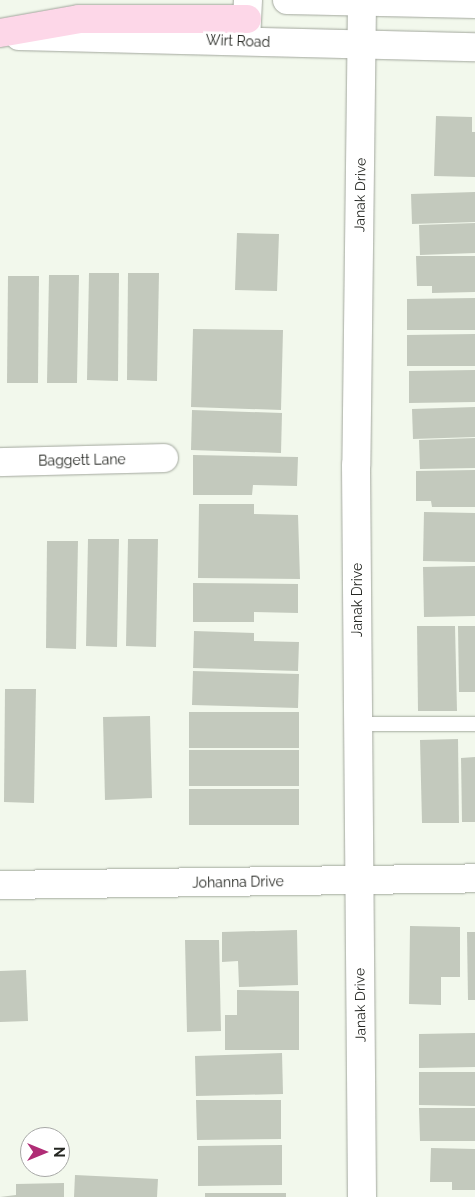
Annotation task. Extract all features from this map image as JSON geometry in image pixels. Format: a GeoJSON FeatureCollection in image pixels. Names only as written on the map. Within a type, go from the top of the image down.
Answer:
{"type":"FeatureCollection","features":[{"type":"Feature","properties":{"kind":"main road"},"geometry":{"type":"LineString","coordinates":[[0,34],[79,19],[247,20]]}},
{"type":"Feature","properties":{"kind":"street"},"geometry":{"type":"LineString","coordinates":[[287,0],[475,4]]}},
{"type":"Feature","properties":{"kind":"street","name":"Janak Drive"},"geometry":{"type":"LineString","coordinates":[[362,3],[356,465],[362,1197]]}},
{"type":"Feature","properties":{"kind":"street","name":"Wirt Road"},"geometry":{"type":"LineString","coordinates":[[247,20],[362,45],[475,47]]}},
{"type":"Feature","properties":{"kind":"street","name":"Baggett Lane"},"geometry":{"type":"LineString","coordinates":[[0,462],[164,458]]}},
{"type":"Feature","properties":{"kind":"street","name":"Johanna Drive"},"geometry":{"type":"LineString","coordinates":[[0,885],[475,878]]}},
{"type":"Feature","properties":{"kind":"lane"},"geometry":{"type":"LineString","coordinates":[[358,724],[475,724]]}},
{"type":"Feature","properties":{"kind":"building"},"geometry":{"type":"Polygon","coordinates":[[[436,116],[472,117],[472,132],[475,132],[475,177],[434,176],[436,116]]]}},
{"type":"Feature","properties":{"kind":"building"},"geometry":{"type":"Polygon","coordinates":[[[475,192],[475,222],[412,224],[411,194],[475,192]]]}},
{"type":"Feature","properties":{"kind":"building"},"geometry":{"type":"Polygon","coordinates":[[[475,223],[475,253],[420,255],[419,225],[475,223]]]}},
{"type":"Feature","properties":{"kind":"building"},"geometry":{"type":"Polygon","coordinates":[[[237,233],[279,234],[277,291],[235,290],[237,233]]]}},
{"type":"Feature","properties":{"kind":"building"},"geometry":{"type":"Polygon","coordinates":[[[416,256],[475,256],[475,292],[432,293],[432,286],[417,286],[416,256]]]}},
{"type":"Feature","properties":{"kind":"building"},"geometry":{"type":"Polygon","coordinates":[[[89,273],[119,273],[118,381],[87,380],[89,273]]]}},
{"type":"Feature","properties":{"kind":"building"},"geometry":{"type":"Polygon","coordinates":[[[128,273],[159,273],[157,381],[127,380],[128,273]]]}},
{"type":"Feature","properties":{"kind":"building"},"geometry":{"type":"Polygon","coordinates":[[[49,275],[79,275],[77,383],[47,383],[49,275]]]}},
{"type":"Feature","properties":{"kind":"building"},"geometry":{"type":"Polygon","coordinates":[[[8,276],[39,276],[38,383],[7,383],[8,276]]]}},
{"type":"Feature","properties":{"kind":"building"},"geometry":{"type":"Polygon","coordinates":[[[475,298],[475,330],[407,330],[407,299],[475,298]]]}},
{"type":"Feature","properties":{"kind":"building"},"geometry":{"type":"Polygon","coordinates":[[[193,329],[283,330],[281,410],[191,407],[193,329]]]}},
{"type":"Feature","properties":{"kind":"building"},"geometry":{"type":"Polygon","coordinates":[[[475,334],[475,366],[407,366],[407,335],[475,334]]]}},
{"type":"Feature","properties":{"kind":"building"},"geometry":{"type":"Polygon","coordinates":[[[475,370],[475,402],[409,403],[409,371],[475,370]]]}},
{"type":"Feature","properties":{"kind":"building"},"geometry":{"type":"Polygon","coordinates":[[[475,407],[475,437],[413,439],[412,409],[475,407]]]}},
{"type":"Feature","properties":{"kind":"building"},"geometry":{"type":"Polygon","coordinates":[[[192,410],[282,413],[281,453],[191,450],[192,410]]]}},
{"type":"Feature","properties":{"kind":"building"},"geometry":{"type":"Polygon","coordinates":[[[475,438],[475,468],[420,469],[419,440],[475,438]]]}},
{"type":"Feature","properties":{"kind":"building"},"geometry":{"type":"Polygon","coordinates":[[[193,455],[298,457],[297,486],[253,485],[252,495],[193,495],[193,455]]]}},
{"type":"Feature","properties":{"kind":"building"},"geometry":{"type":"Polygon","coordinates":[[[475,470],[475,507],[432,507],[431,501],[416,501],[416,471],[475,470]]]}},
{"type":"Feature","properties":{"kind":"building"},"geometry":{"type":"Polygon","coordinates":[[[199,504],[254,504],[254,514],[298,515],[300,579],[198,578],[199,504]]]}},
{"type":"Feature","properties":{"kind":"building"},"geometry":{"type":"Polygon","coordinates":[[[424,512],[475,513],[475,562],[423,561],[424,512]]]}},
{"type":"Feature","properties":{"kind":"building"},"geometry":{"type":"Polygon","coordinates":[[[88,539],[119,539],[117,647],[86,646],[88,539]]]}},
{"type":"Feature","properties":{"kind":"building"},"geometry":{"type":"Polygon","coordinates":[[[128,539],[158,539],[156,647],[126,646],[128,539]]]}},
{"type":"Feature","properties":{"kind":"building"},"geometry":{"type":"Polygon","coordinates":[[[47,541],[78,541],[76,649],[46,648],[47,541]]]}},
{"type":"Feature","properties":{"kind":"building"},"geometry":{"type":"Polygon","coordinates":[[[475,566],[475,616],[424,617],[423,567],[475,566]]]}},
{"type":"Feature","properties":{"kind":"building"},"geometry":{"type":"Polygon","coordinates":[[[193,583],[298,584],[298,613],[254,612],[254,622],[193,622],[193,583]]]}},
{"type":"Feature","properties":{"kind":"building"},"geometry":{"type":"Polygon","coordinates":[[[417,626],[455,626],[457,711],[418,711],[417,626]]]}},
{"type":"Feature","properties":{"kind":"building"},"geometry":{"type":"Polygon","coordinates":[[[458,626],[475,626],[475,692],[459,692],[458,626]]]}},
{"type":"Feature","properties":{"kind":"building"},"geometry":{"type":"Polygon","coordinates":[[[194,631],[254,633],[254,641],[299,642],[298,671],[193,668],[194,631]]]}},
{"type":"Feature","properties":{"kind":"building"},"geometry":{"type":"Polygon","coordinates":[[[193,671],[299,674],[298,708],[192,705],[193,671]]]}},
{"type":"Feature","properties":{"kind":"building"},"geometry":{"type":"Polygon","coordinates":[[[5,689],[36,689],[34,803],[4,802],[5,689]]]}},
{"type":"Feature","properties":{"kind":"building"},"geometry":{"type":"Polygon","coordinates":[[[189,712],[299,712],[299,748],[189,748],[189,712]]]}},
{"type":"Feature","properties":{"kind":"building"},"geometry":{"type":"Polygon","coordinates":[[[150,716],[152,798],[105,800],[103,717],[150,716]]]}},
{"type":"Feature","properties":{"kind":"building"},"geometry":{"type":"Polygon","coordinates":[[[458,739],[459,823],[422,823],[420,740],[458,739]]]}},
{"type":"Feature","properties":{"kind":"building"},"geometry":{"type":"Polygon","coordinates":[[[189,750],[299,750],[299,786],[189,786],[189,750]]]}},
{"type":"Feature","properties":{"kind":"building"},"geometry":{"type":"Polygon","coordinates":[[[475,757],[475,822],[462,822],[461,758],[475,757]]]}},
{"type":"Feature","properties":{"kind":"building"},"geometry":{"type":"Polygon","coordinates":[[[189,789],[299,789],[299,825],[189,825],[189,789]]]}},
{"type":"Feature","properties":{"kind":"building"},"geometry":{"type":"Polygon","coordinates":[[[410,926],[460,927],[460,977],[441,977],[441,1005],[409,1004],[410,926]]]}},
{"type":"Feature","properties":{"kind":"building"},"geometry":{"type":"Polygon","coordinates":[[[297,930],[298,985],[239,987],[238,961],[222,962],[222,932],[297,930]]]}},
{"type":"Feature","properties":{"kind":"building"},"geometry":{"type":"Polygon","coordinates":[[[467,932],[475,932],[475,1000],[468,1000],[467,932]]]}},
{"type":"Feature","properties":{"kind":"building"},"geometry":{"type":"Polygon","coordinates":[[[185,940],[219,940],[221,1031],[187,1032],[185,940]]]}},
{"type":"Feature","properties":{"kind":"building"},"geometry":{"type":"Polygon","coordinates":[[[26,970],[28,1021],[0,1022],[0,971],[26,970]]]}},
{"type":"Feature","properties":{"kind":"building"},"geometry":{"type":"Polygon","coordinates":[[[237,990],[299,991],[299,1050],[225,1050],[225,1015],[237,1015],[237,990]]]}},
{"type":"Feature","properties":{"kind":"building"},"geometry":{"type":"Polygon","coordinates":[[[475,1033],[475,1067],[419,1068],[419,1034],[475,1033]]]}},
{"type":"Feature","properties":{"kind":"building"},"geometry":{"type":"Polygon","coordinates":[[[282,1053],[283,1094],[196,1096],[195,1056],[282,1053]]]}},
{"type":"Feature","properties":{"kind":"building"},"geometry":{"type":"Polygon","coordinates":[[[419,1072],[475,1072],[475,1106],[419,1105],[419,1072]]]}},
{"type":"Feature","properties":{"kind":"building"},"geometry":{"type":"Polygon","coordinates":[[[196,1100],[281,1100],[281,1139],[197,1140],[196,1100]]]}},
{"type":"Feature","properties":{"kind":"building"},"geometry":{"type":"Polygon","coordinates":[[[419,1108],[475,1108],[475,1141],[420,1141],[419,1108]]]}},
{"type":"Feature","properties":{"kind":"building"},"geometry":{"type":"Polygon","coordinates":[[[282,1145],[282,1185],[198,1186],[198,1146],[282,1145]]]}},
{"type":"Feature","properties":{"kind":"building"},"geometry":{"type":"Polygon","coordinates":[[[431,1148],[475,1149],[475,1190],[452,1190],[452,1182],[430,1182],[431,1148]]]}},
{"type":"Feature","properties":{"kind":"building"},"geometry":{"type":"Polygon","coordinates":[[[75,1175],[158,1179],[157,1197],[74,1197],[75,1175]]]}},
{"type":"Feature","properties":{"kind":"building"},"geometry":{"type":"Polygon","coordinates":[[[64,1183],[64,1197],[0,1197],[16,1195],[16,1184],[64,1183]]]}},
{"type":"Feature","properties":{"kind":"building"},"geometry":{"type":"Polygon","coordinates":[[[205,1193],[286,1193],[286,1197],[205,1197],[205,1193]]]}}]}
